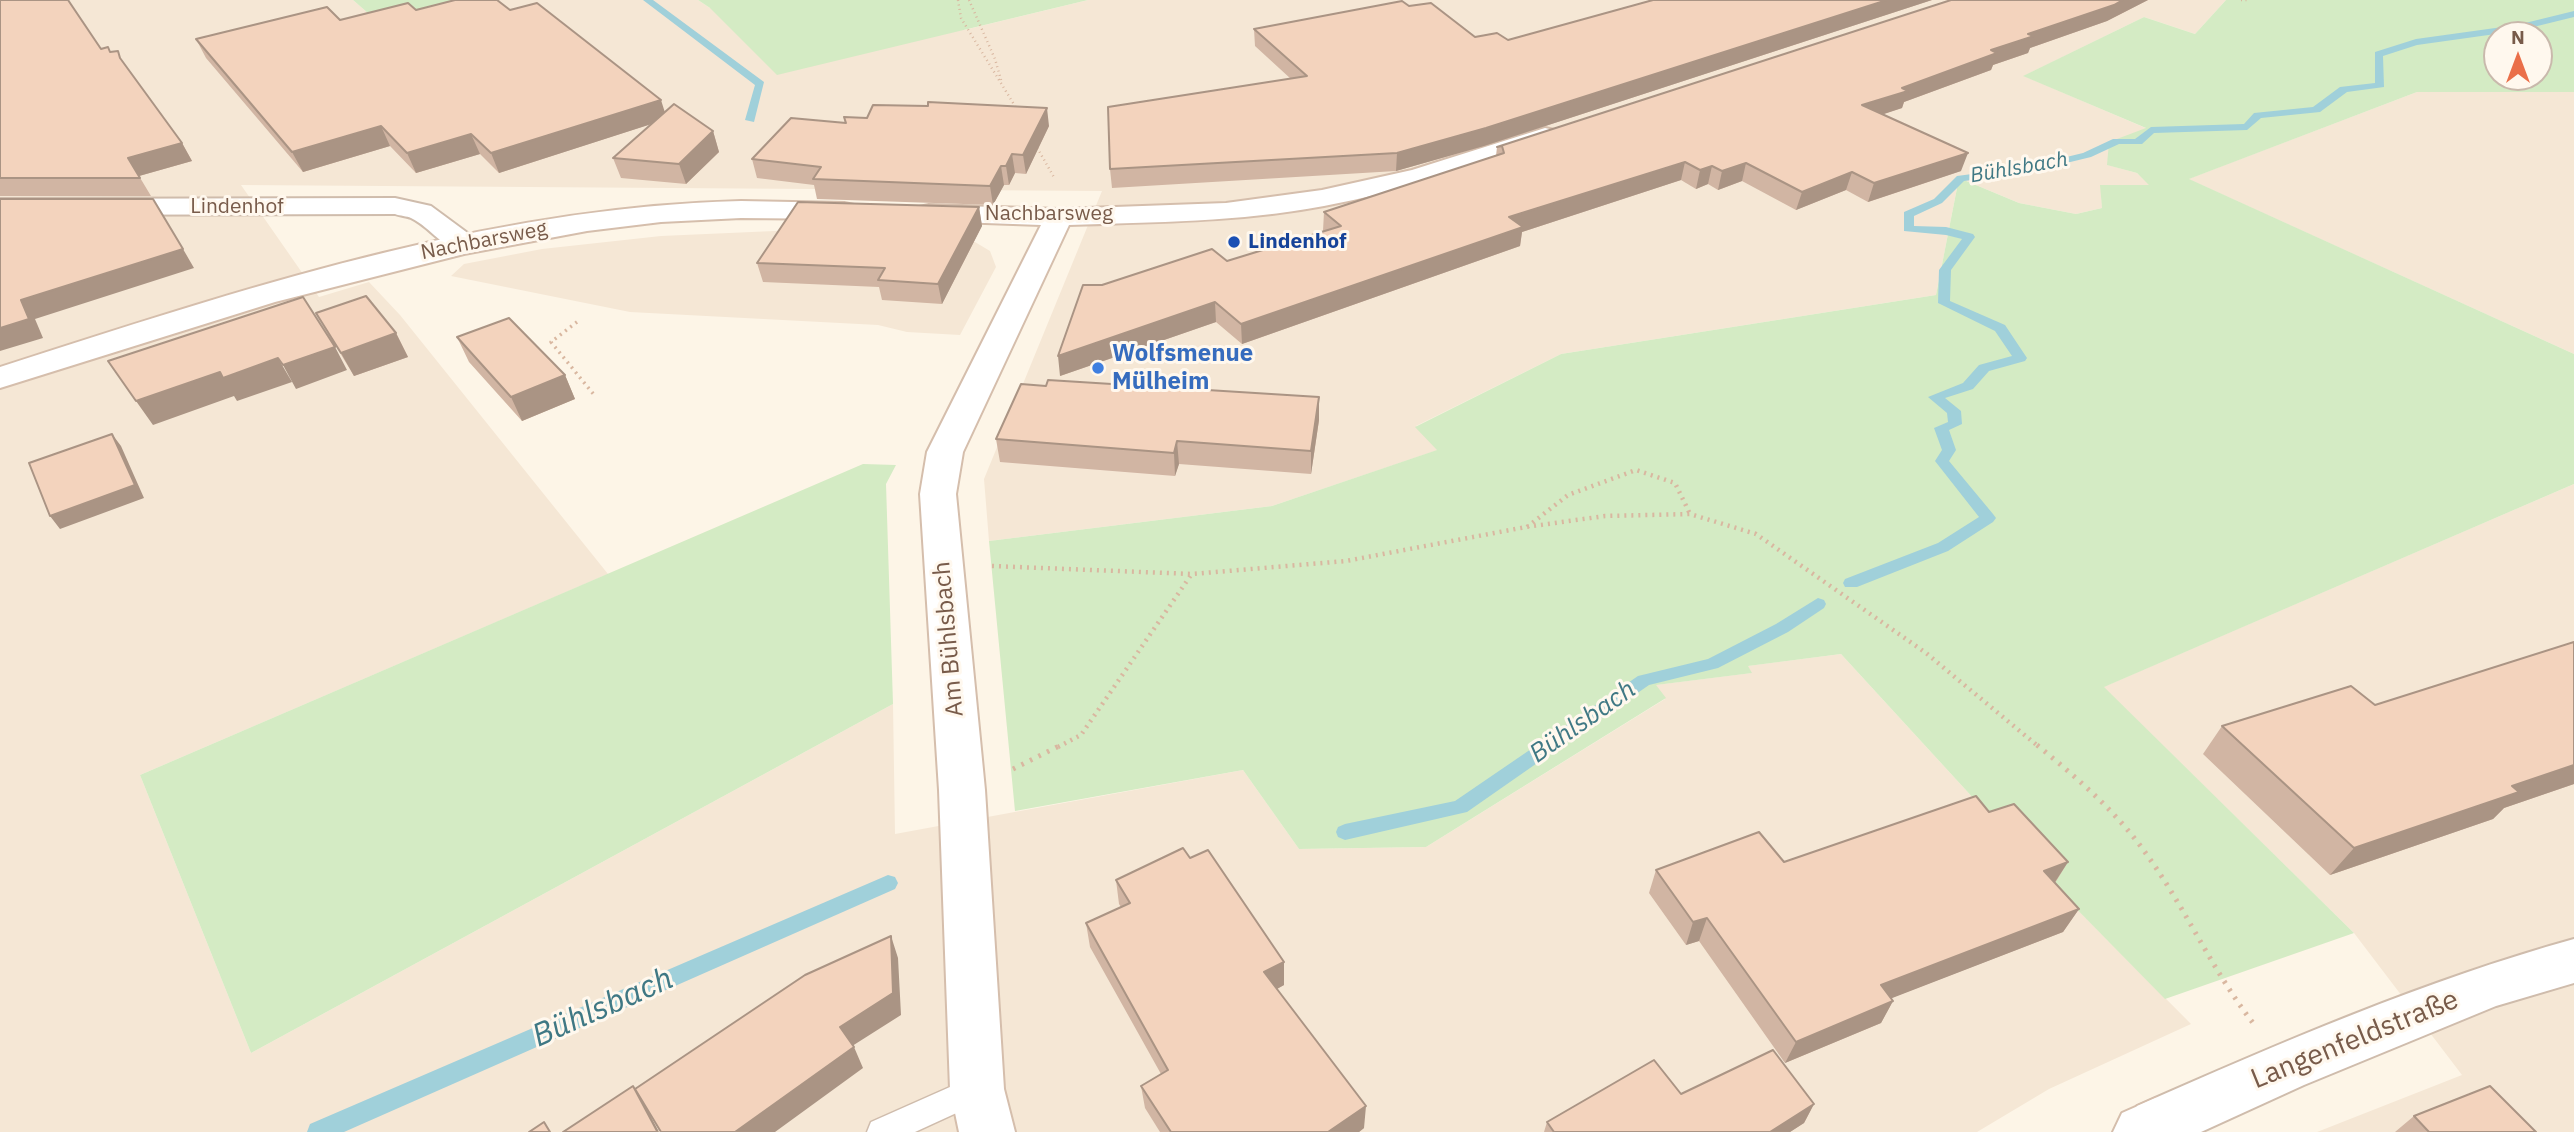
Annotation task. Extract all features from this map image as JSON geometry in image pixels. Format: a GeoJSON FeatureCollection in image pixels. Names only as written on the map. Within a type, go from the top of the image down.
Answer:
{"type":"FeatureCollection","features":[{"type":"Feature","properties":{"kind":"street","name":"Nachbarsweg"},"geometry":{"type":"LineString","coordinates":[[905,212],[1059,217],[1209,212],[1322,198],[1419,177],[1562,131]]}},
{"type":"Feature","properties":{"kind":"street","name":"Lindenhof"},"geometry":{"type":"LineString","coordinates":[[0,207],[395,206],[421,212],[463,243]]}},
{"type":"Feature","properties":{"kind":"street","name":"Nachbarsweg"},"geometry":{"type":"LineString","coordinates":[[0,378],[239,301],[365,266],[463,243],[588,222],[678,212],[772,209],[866,211]]}},
{"type":"Feature","properties":{"kind":"street","name":"Am Bühlsbach"},"geometry":{"type":"LineString","coordinates":[[987,1132],[977,1088],[962,790],[938,494],[945,452],[1059,217]]}},
{"type":"Feature","properties":{"kind":"street","name":"Langenfeldstraße"},"geometry":{"type":"LineString","coordinates":[[2153,1130],[2285,1067],[2490,985],[2574,961]]}},
{"type":"Feature","properties":{"kind":"lane"},"geometry":{"type":"LineString","coordinates":[[882,1132],[977,1088]]}},
{"type":"Feature","properties":{"kind":"path"},"geometry":{"type":"LineString","coordinates":[[958,0],[961,18],[1021,117]]}},
{"type":"Feature","properties":{"kind":"path"},"geometry":{"type":"LineString","coordinates":[[968,0],[973,17],[999,69],[1001,80]]}},
{"type":"Feature","properties":{"kind":"path"},"geometry":{"type":"LineString","coordinates":[[2241,0],[2247,0]]}},
{"type":"Feature","properties":{"kind":"path"},"geometry":{"type":"LineString","coordinates":[[1034,141],[1060,190],[1059,217]]}},
{"type":"Feature","properties":{"kind":"path"},"geometry":{"type":"LineString","coordinates":[[577,322],[551,342],[595,396]]}},
{"type":"Feature","properties":{"kind":"path"},"geometry":{"type":"LineString","coordinates":[[1526,527],[1567,495],[1636,470],[1675,483],[1690,514]]}},
{"type":"Feature","properties":{"kind":"path"},"geometry":{"type":"LineString","coordinates":[[942,568],[1000,566],[1192,574],[1346,561],[1526,527],[1605,516],[1690,514],[1756,534],[1926,653],[2087,786],[2147,854],[2227,988],[2285,1067]]}},
{"type":"Feature","properties":{"kind":"path"},"geometry":{"type":"LineString","coordinates":[[962,790],[1013,770],[1081,736],[1192,574]]}},
{"type":"Feature","properties":{"kind":"shaded area"},"geometry":{"type":"Polygon","coordinates":[[[0,0],[353,0],[385,28],[496,0],[698,0],[710,8],[748,0],[956,0],[964,30],[1088,0],[2226,0],[2195,34],[2144,17],[2024,76],[2148,129],[2108,165],[2137,173],[2150,185],[2101,185],[2102,208],[2076,214],[2019,203],[1959,178],[1936,295],[1561,354],[1416,426],[1438,450],[1272,506],[989,541],[984,479],[1102,191],[241,185],[319,297],[369,282],[400,315],[608,574],[140,775],[251,1053],[893,704],[895,834],[1243,770],[1299,849],[1426,847],[1665,699],[1655,685],[1751,673],[1747,666],[1841,654],[2053,885],[2191,1024],[2049,1089],[1977,1132],[0,1132],[0,0]]]}},
{"type":"Feature","properties":{"kind":"shaded area"},"geometry":{"type":"Polygon","coordinates":[[[2417,92],[2574,92],[2574,354],[2188,179],[2417,92]]]}},
{"type":"Feature","properties":{"kind":"shaded area"},"geometry":{"type":"Polygon","coordinates":[[[797,230],[944,236],[975,242],[990,251],[996,267],[960,335],[907,332],[878,325],[630,312],[451,276],[464,264],[542,249],[661,236],[797,230]]]}},
{"type":"Feature","properties":{"kind":"shaded area"},"geometry":{"type":"Polygon","coordinates":[[[2574,484],[2574,1132],[2317,1132],[2462,1075],[2354,933],[2103,687],[2574,484]]]}},
{"type":"Feature","properties":{"kind":"green space"},"geometry":{"type":"Polygon","coordinates":[[[353,0],[496,0],[385,28],[353,0]]]}},
{"type":"Feature","properties":{"kind":"green space"},"geometry":{"type":"Polygon","coordinates":[[[698,0],[1088,0],[777,75],[710,8],[698,0]]]}},
{"type":"Feature","properties":{"kind":"green space"},"geometry":{"type":"Polygon","coordinates":[[[2226,0],[2574,0],[2574,92],[2417,92],[2189,179],[2574,354],[2574,484],[2104,687],[2354,933],[2165,999],[2053,885],[1841,654],[1748,666],[1752,673],[1656,685],[1666,698],[1426,847],[1299,849],[1243,770],[1015,811],[989,541],[1272,506],[1437,450],[1415,427],[1561,354],[1936,295],[1959,178],[2019,203],[2076,214],[2102,208],[2100,185],[2149,185],[2137,173],[2107,165],[2109,142],[2146,128],[2023,76],[2144,17],[2195,34],[2226,0]]]}},
{"type":"Feature","properties":{"kind":"green space"},"geometry":{"type":"Polygon","coordinates":[[[863,464],[896,465],[886,484],[893,704],[251,1053],[140,775],[863,464]]]}},
{"type":"Feature","properties":{"kind":"building"},"geometry":{"type":"Polygon","coordinates":[[[0,0],[68,0],[101,49],[108,47],[110,52],[118,51],[120,58],[182,143],[128,158],[140,178],[0,178],[0,0]]]}},
{"type":"Feature","properties":{"kind":"building"},"geometry":{"type":"Polygon","coordinates":[[[455,0],[497,0],[510,10],[537,3],[661,100],[491,153],[471,134],[407,153],[381,126],[292,152],[196,39],[327,7],[340,20],[408,3],[416,10],[455,0]]]}},
{"type":"Feature","properties":{"kind":"building"},"geometry":{"type":"Polygon","coordinates":[[[1653,0],[1887,0],[1486,128],[1397,153],[1110,169],[1108,107],[1307,76],[1254,29],[1402,1],[1409,6],[1431,3],[1475,37],[1497,33],[1508,40],[1653,0]]]}},
{"type":"Feature","properties":{"kind":"building"},"geometry":{"type":"Polygon","coordinates":[[[1951,0],[2123,0],[2028,34],[2034,36],[1991,50],[1997,53],[1902,88],[1908,91],[1862,105],[1968,153],[1874,183],[1852,172],[1802,192],[1746,163],[1722,171],[1712,166],[1700,170],[1685,162],[1509,217],[1523,227],[1241,324],[1215,302],[1058,356],[1083,285],[1102,285],[1212,249],[1227,261],[1341,226],[1324,212],[1504,153],[1502,146],[1497,147],[1951,0]]]}},
{"type":"Feature","properties":{"kind":"building"},"geometry":{"type":"Polygon","coordinates":[[[928,102],[1047,108],[1023,155],[1012,154],[1006,166],[1001,166],[990,186],[813,179],[821,167],[752,159],[791,118],[846,123],[844,117],[867,118],[873,105],[928,106],[928,102]]]}},
{"type":"Feature","properties":{"kind":"building"},"geometry":{"type":"Polygon","coordinates":[[[674,104],[713,131],[679,164],[613,158],[674,104]]]}},
{"type":"Feature","properties":{"kind":"building"},"geometry":{"type":"Polygon","coordinates":[[[0,199],[153,199],[183,249],[21,300],[29,319],[0,328],[0,199]]]}},
{"type":"Feature","properties":{"kind":"building"},"geometry":{"type":"Polygon","coordinates":[[[798,202],[979,207],[938,284],[878,280],[885,268],[757,263],[798,202]]]}},
{"type":"Feature","properties":{"kind":"building"},"geometry":{"type":"Polygon","coordinates":[[[366,296],[396,333],[341,353],[316,313],[366,296]]]}},
{"type":"Feature","properties":{"kind":"building"},"geometry":{"type":"Polygon","coordinates":[[[303,297],[335,347],[283,365],[278,358],[223,378],[220,372],[136,401],[108,361],[303,297]]]}},
{"type":"Feature","properties":{"kind":"building"},"geometry":{"type":"Polygon","coordinates":[[[509,318],[565,375],[511,397],[457,337],[509,318]]]}},
{"type":"Feature","properties":{"kind":"building"},"geometry":{"type":"Polygon","coordinates":[[[1048,380],[1319,397],[1311,451],[1177,441],[1174,453],[996,439],[1021,384],[1046,386],[1048,380]]]}},
{"type":"Feature","properties":{"kind":"building"},"geometry":{"type":"Polygon","coordinates":[[[112,434],[135,485],[50,516],[29,463],[112,434]]]}},
{"type":"Feature","properties":{"kind":"building"},"geometry":{"type":"Polygon","coordinates":[[[2574,642],[2574,765],[2512,786],[2519,792],[2354,848],[2222,726],[2351,686],[2375,705],[2574,642]]]}},
{"type":"Feature","properties":{"kind":"building"},"geometry":{"type":"Polygon","coordinates":[[[1976,796],[1989,812],[2014,804],[2068,862],[2044,871],[2079,909],[1881,985],[1893,1001],[1796,1042],[1707,918],[1693,922],[1656,870],[1759,832],[1784,862],[1976,796]]]}},
{"type":"Feature","properties":{"kind":"building"},"geometry":{"type":"Polygon","coordinates":[[[1183,848],[1190,858],[1208,850],[1284,962],[1264,972],[1366,1106],[1328,1132],[1171,1132],[1141,1086],[1168,1070],[1086,923],[1130,903],[1116,880],[1183,848]]]}},
{"type":"Feature","properties":{"kind":"building"},"geometry":{"type":"Polygon","coordinates":[[[891,936],[893,993],[840,1027],[854,1047],[735,1132],[661,1132],[635,1089],[805,975],[891,936]]]}},
{"type":"Feature","properties":{"kind":"building"},"geometry":{"type":"Polygon","coordinates":[[[1773,1050],[1814,1104],[1770,1132],[1554,1132],[1547,1122],[1654,1060],[1681,1094],[1773,1050]]]}},
{"type":"Feature","properties":{"kind":"building"},"geometry":{"type":"Polygon","coordinates":[[[633,1086],[656,1132],[563,1132],[633,1086]]]}},
{"type":"Feature","properties":{"kind":"building"},"geometry":{"type":"Polygon","coordinates":[[[2490,1086],[2536,1132],[2429,1132],[2414,1116],[2490,1086]]]}},
{"type":"Feature","properties":{"kind":"building"},"geometry":{"type":"Polygon","coordinates":[[[544,1122],[550,1132],[529,1132],[544,1122]]]}},
{"type":"Feature","properties":{"kind":"waterway","name":"Bühlsbach"},"geometry":{"type":"LineString","coordinates":[[647,0],[760,84],[750,120]]}},
{"type":"Feature","properties":{"kind":"waterway","name":"Bühlsbach"},"geometry":{"type":"LineString","coordinates":[[1851,583],[1943,547],[1988,518],[1942,461],[1949,450],[1941,428],[1955,424],[1954,411],[1935,397],[1968,386],[1984,368],[2020,358],[2000,328],[1944,303],[1945,270],[1969,237],[1946,231],[1908,229],[1908,214],[1938,201],[1961,178],[2025,170],[2087,155],[2117,141],[2138,142],[2151,130],[2247,127],[2258,115],[2316,110],[2344,89],[2380,85],[2378,54],[2416,42],[2517,28],[2574,14]]}},
{"type":"Feature","properties":{"kind":"waterway","name":"Bühlsbach"},"geometry":{"type":"LineString","coordinates":[[1345,832],[1460,807],[1644,680],[1712,664],[1782,628],[1818,604]]}},
{"type":"Feature","properties":{"kind":"waterway","name":"Bühlsbach"},"geometry":{"type":"LineString","coordinates":[[318,1132],[888,883]]}},
{"type":"Feature","properties":{"kind":"place","name":"Lindenhof"},"geometry":{"type":"Point","coordinates":[1234,242]}},
{"type":"Feature","properties":{"kind":"place","name":"Wolfsmenue Mülheim"},"geometry":{"type":"Point","coordinates":[1098,368]}}]}
